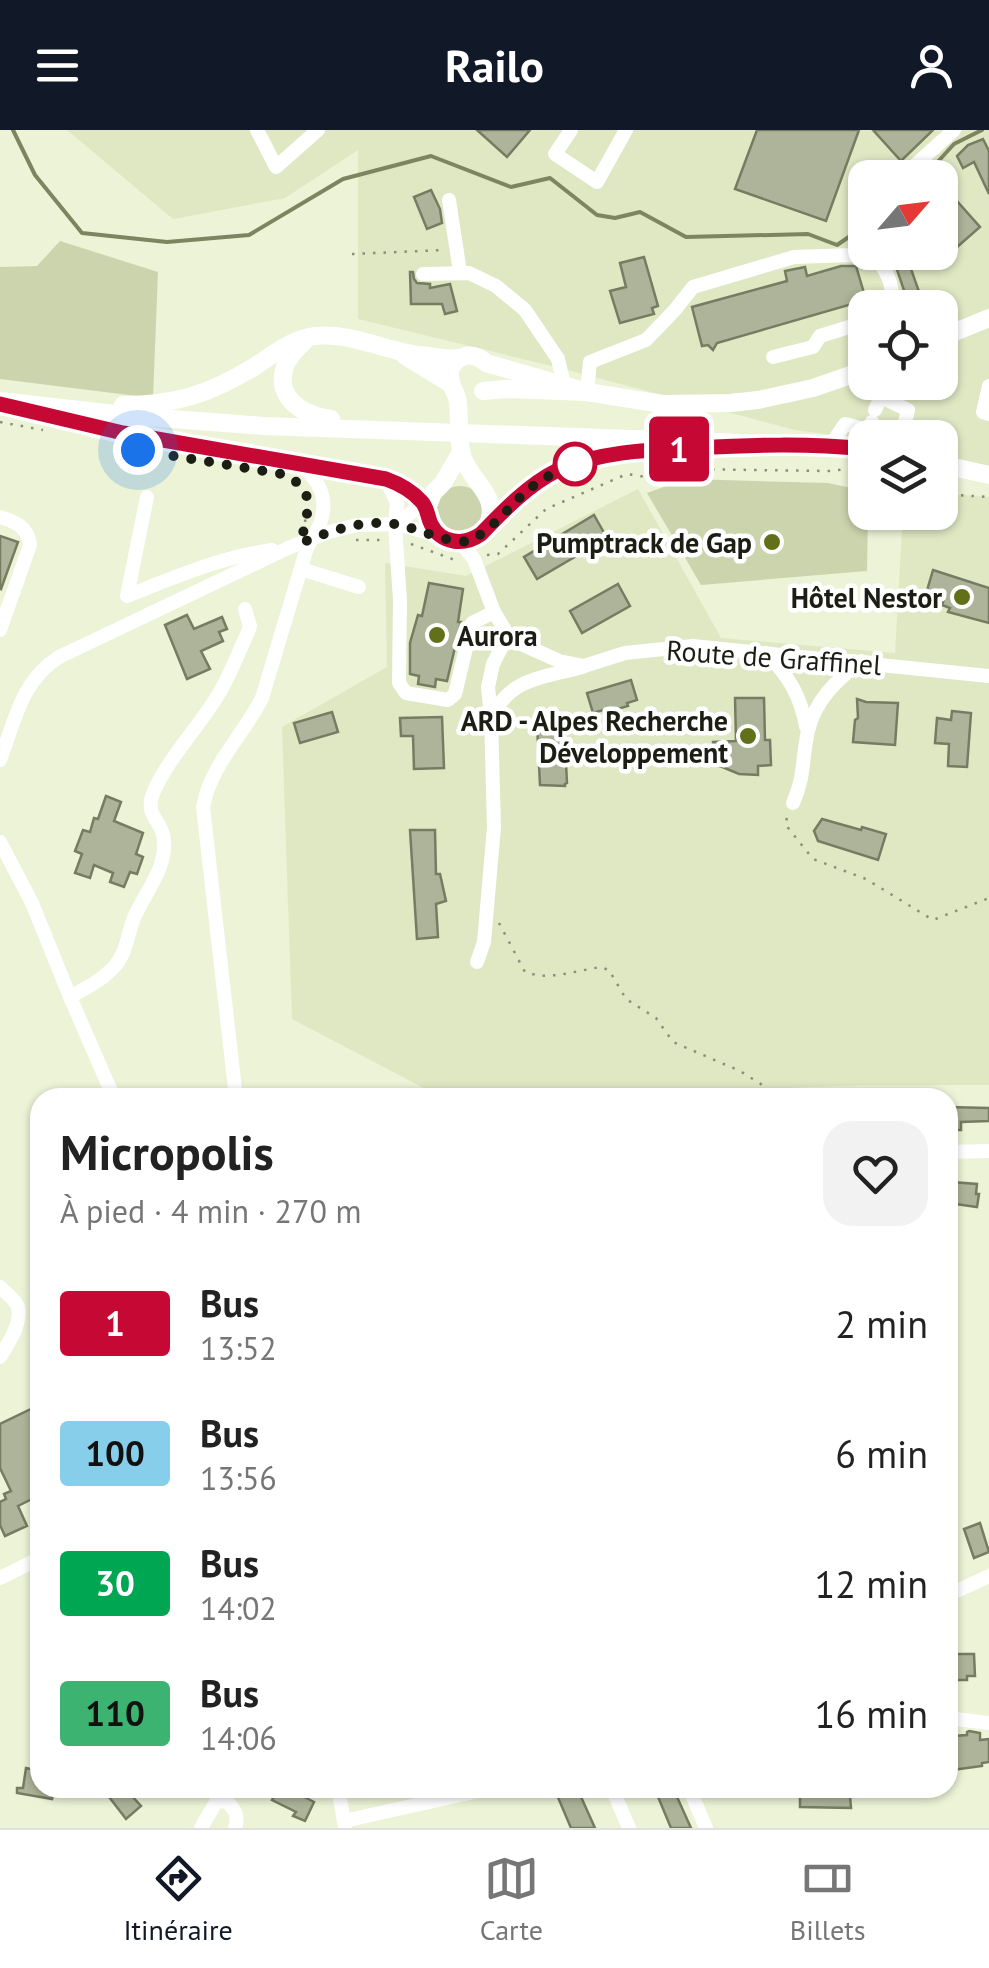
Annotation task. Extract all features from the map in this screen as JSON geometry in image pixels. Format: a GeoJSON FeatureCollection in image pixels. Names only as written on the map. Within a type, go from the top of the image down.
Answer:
{"type":"FeatureCollection","features":[{"type":"Feature","properties":{"kind":"main road"},"geometry":{"type":"LineString","coordinates":[[958,331],[989,318]]}},
{"type":"Feature","properties":{"kind":"main road"},"geometry":{"type":"LineString","coordinates":[[0,402],[165,404],[224,384],[280,348],[310,337],[335,336],[399,352],[459,358],[470,355],[587,392]]}},
{"type":"Feature","properties":{"kind":"main road"},"geometry":{"type":"LineString","coordinates":[[310,337],[289,357],[283,382],[292,404],[302,412],[314,417],[432,433]]}},
{"type":"Feature","properties":{"kind":"main road"},"geometry":{"type":"LineString","coordinates":[[399,352],[465,395],[506,389],[587,392],[662,404],[730,403],[814,388],[848,376]]}},
{"type":"Feature","properties":{"kind":"main road"},"geometry":{"type":"LineString","coordinates":[[459,358],[451,367],[461,422],[461,452],[492,507],[483,532]]}},
{"type":"Feature","properties":{"kind":"main road"},"geometry":{"type":"LineString","coordinates":[[461,422],[489,380],[486,363]]}},
{"type":"Feature","properties":{"kind":"main road"},"geometry":{"type":"LineString","coordinates":[[0,402],[123,433],[386,479],[404,486],[427,504]]}},
{"type":"Feature","properties":{"kind":"main road"},"geometry":{"type":"LineString","coordinates":[[20,403],[246,425],[848,448]]}},
{"type":"Feature","properties":{"kind":"main road"},"geometry":{"type":"LineString","coordinates":[[477,483],[462,478],[437,487],[427,504],[430,523],[440,536],[461,542],[474,539],[544,478],[575,464],[624,452],[759,444]]}},
{"type":"Feature","properties":{"kind":"main road"},"geometry":{"type":"LineString","coordinates":[[443,483],[461,452]]}},
{"type":"Feature","properties":{"kind":"main road"},"geometry":{"type":"LineString","coordinates":[[958,468],[989,476]]}},
{"type":"Feature","properties":{"kind":"street"},"geometry":{"type":"LineString","coordinates":[[256,130],[276,167],[318,130]]}},
{"type":"Feature","properties":{"kind":"street"},"geometry":{"type":"LineString","coordinates":[[572,130],[554,154],[597,182],[626,130]]}},
{"type":"Feature","properties":{"kind":"street"},"geometry":{"type":"LineString","coordinates":[[921,160],[954,130]]}},
{"type":"Feature","properties":{"kind":"street"},"geometry":{"type":"LineString","coordinates":[[449,200],[460,272]]}},
{"type":"Feature","properties":{"kind":"street"},"geometry":{"type":"LineString","coordinates":[[587,392],[590,362],[646,340],[693,286],[794,256],[853,255],[877,259],[888,274],[892,290]]}},
{"type":"Feature","properties":{"kind":"street"},"geometry":{"type":"LineString","coordinates":[[423,274],[469,273],[496,286],[524,310],[558,359],[564,384]]}},
{"type":"Feature","properties":{"kind":"street"},"geometry":{"type":"LineString","coordinates":[[774,356],[813,347],[820,336],[848,327]]}},
{"type":"Feature","properties":{"kind":"street"},"geometry":{"type":"LineString","coordinates":[[989,386],[984,412],[989,414]]}},
{"type":"Feature","properties":{"kind":"street"},"geometry":{"type":"LineString","coordinates":[[872,420],[881,397],[908,410],[905,420]]}},
{"type":"Feature","properties":{"kind":"street"},"geometry":{"type":"LineString","coordinates":[[830,446],[848,425]]}},
{"type":"Feature","properties":{"kind":"street"},"geometry":{"type":"LineString","coordinates":[[147,496],[126,596],[208,564],[300,544],[320,525],[324,498],[315,478],[298,464]]}},
{"type":"Feature","properties":{"kind":"street"},"geometry":{"type":"LineString","coordinates":[[386,479],[397,503],[398,683],[406,693],[451,698],[472,623],[494,612]]}},
{"type":"Feature","properties":{"kind":"street"},"geometry":{"type":"LineString","coordinates":[[395,524],[427,504]]}},
{"type":"Feature","properties":{"kind":"street"},"geometry":{"type":"LineString","coordinates":[[0,516],[22,526],[29,534],[30,545],[0,630]]}},
{"type":"Feature","properties":{"kind":"street"},"geometry":{"type":"LineString","coordinates":[[0,760],[26,691],[35,676],[59,657],[300,544],[357,524],[395,524],[440,536]]}},
{"type":"Feature","properties":{"kind":"street"},"geometry":{"type":"LineString","coordinates":[[477,558],[483,532]]}},
{"type":"Feature","properties":{"kind":"street"},"geometry":{"type":"LineString","coordinates":[[461,542],[477,558],[494,612],[508,635],[559,660],[584,666]]}},
{"type":"Feature","properties":{"kind":"street"},"geometry":{"type":"LineString","coordinates":[[235,1088],[203,806],[216,768],[262,698],[301,570],[300,544]]}},
{"type":"Feature","properties":{"kind":"street"},"geometry":{"type":"LineString","coordinates":[[301,570],[359,587]]}},
{"type":"Feature","properties":{"kind":"street"},"geometry":{"type":"LineString","coordinates":[[70,997],[102,978],[124,953],[133,920],[150,889],[163,852],[162,834],[152,817],[150,802],[220,692],[250,626],[246,609]]}},
{"type":"Feature","properties":{"kind":"street"},"geometry":{"type":"LineString","coordinates":[[476,962],[484,942],[494,827],[488,687],[493,664],[508,635]]}},
{"type":"Feature","properties":{"kind":"street","name":"Route de Graffinel"},"geometry":{"type":"LineString","coordinates":[[519,684],[625,654],[693,646],[989,676]]}},
{"type":"Feature","properties":{"kind":"street"},"geometry":{"type":"LineString","coordinates":[[491,717],[505,694],[531,670],[537,651]]}},
{"type":"Feature","properties":{"kind":"street"},"geometry":{"type":"LineString","coordinates":[[766,652],[795,688],[807,733]]}},
{"type":"Feature","properties":{"kind":"street"},"geometry":{"type":"LineString","coordinates":[[795,688],[798,671],[808,657]]}},
{"type":"Feature","properties":{"kind":"street"},"geometry":{"type":"LineString","coordinates":[[828,691],[831,659]]}},
{"type":"Feature","properties":{"kind":"street"},"geometry":{"type":"LineString","coordinates":[[793,802],[803,776],[807,733],[815,710],[828,691],[861,661]]}},
{"type":"Feature","properties":{"kind":"street"},"geometry":{"type":"LineString","coordinates":[[493,664],[504,680],[519,684]]}},
{"type":"Feature","properties":{"kind":"street"},"geometry":{"type":"LineString","coordinates":[[795,688],[810,698],[828,691]]}},
{"type":"Feature","properties":{"kind":"street"},"geometry":{"type":"LineString","coordinates":[[0,842],[32,903],[110,1088]]}},
{"type":"Feature","properties":{"kind":"street"},"geometry":{"type":"LineString","coordinates":[[958,1152],[989,1151]]}},
{"type":"Feature","properties":{"kind":"street"},"geometry":{"type":"LineString","coordinates":[[0,1288],[18,1309],[12,1338],[0,1357]]}},
{"type":"Feature","properties":{"kind":"street"},"geometry":{"type":"LineString","coordinates":[[0,1578],[30,1563]]}},
{"type":"Feature","properties":{"kind":"street"},"geometry":{"type":"LineString","coordinates":[[959,1590],[989,1576]]}},
{"type":"Feature","properties":{"kind":"street"},"geometry":{"type":"LineString","coordinates":[[958,1719],[989,1723]]}},
{"type":"Feature","properties":{"kind":"street"},"geometry":{"type":"LineString","coordinates":[[340,1798],[345,1824],[451,1798]]}},
{"type":"Feature","properties":{"kind":"street"},"geometry":{"type":"LineString","coordinates":[[616,1798],[629,1828]]}},
{"type":"Feature","properties":{"kind":"street"},"geometry":{"type":"LineString","coordinates":[[693,1798],[706,1828]]}},
{"type":"Feature","properties":{"kind":"street"},"geometry":{"type":"LineString","coordinates":[[201,1828],[216,1802],[226,1801],[235,1809],[236,1828]]}},
{"type":"Feature","properties":{"kind":"path"},"geometry":{"type":"LineString","coordinates":[[352,254],[456,250]]}},
{"type":"Feature","properties":{"kind":"path"},"geometry":{"type":"LineString","coordinates":[[0,422],[41,430]]}},
{"type":"Feature","properties":{"kind":"path"},"geometry":{"type":"LineString","coordinates":[[354,540],[420,546],[460,562],[498,554],[546,509],[627,474],[652,478],[678,469],[848,469]]}},
{"type":"Feature","properties":{"kind":"path"},"geometry":{"type":"LineString","coordinates":[[958,495],[989,497]]}},
{"type":"Feature","properties":{"kind":"path"},"geometry":{"type":"LineString","coordinates":[[300,544],[309,500]]}},
{"type":"Feature","properties":{"kind":"path"},"geometry":{"type":"LineString","coordinates":[[793,802],[785,824],[813,859],[866,880],[933,920],[989,898]]}},
{"type":"Feature","properties":{"kind":"path"},"geometry":{"type":"LineString","coordinates":[[486,913],[499,923],[525,972],[540,976],[600,967],[610,970],[626,998],[656,1018],[673,1042],[740,1071],[766,1088]]}},
{"type":"Feature","properties":{"kind":"shaded area"},"geometry":{"type":"Polygon","coordinates":[[[67,130],[989,130],[989,468],[958,460],[958,420],[848,420],[848,437],[795,430],[358,319],[358,150],[285,198],[173,219],[67,130]]]}},
{"type":"Feature","properties":{"kind":"shaded area"},"geometry":{"type":"Polygon","coordinates":[[[60,241],[158,272],[153,398],[0,379],[0,267],[37,266],[60,241]]]}},
{"type":"Feature","properties":{"kind":"shaded area","name":"Pumptrack de Gap"},"geometry":{"type":"Polygon","coordinates":[[[686,479],[828,483],[848,487],[848,530],[868,530],[867,571],[701,585],[647,493],[686,479]]]}},
{"type":"Feature","properties":{"kind":"shaded area"},"geometry":{"type":"Polygon","coordinates":[[[460,486],[477,493],[484,510],[477,527],[460,534],[443,527],[436,510],[443,493],[460,486]]]}},
{"type":"Feature","properties":{"kind":"shaded area"},"geometry":{"type":"Polygon","coordinates":[[[638,489],[721,638],[895,653],[902,530],[958,530],[958,494],[989,497],[989,1085],[424,1088],[292,1019],[282,727],[387,667],[385,563],[466,576],[638,489]]]}},
{"type":"Feature","properties":{"kind":"building"},"geometry":{"type":"Polygon","coordinates":[[[477,130],[530,130],[507,157],[477,130]]]}},
{"type":"Feature","properties":{"kind":"building"},"geometry":{"type":"Polygon","coordinates":[[[757,130],[859,130],[826,221],[735,189],[757,130]]]}},
{"type":"Feature","properties":{"kind":"building"},"geometry":{"type":"Polygon","coordinates":[[[873,130],[933,130],[902,160],[873,130]]]}},
{"type":"Feature","properties":{"kind":"building"},"geometry":{"type":"Polygon","coordinates":[[[983,139],[989,151],[989,194],[974,162],[963,168],[957,156],[968,145],[983,139]]]}},
{"type":"Feature","properties":{"kind":"building"},"geometry":{"type":"Polygon","coordinates":[[[431,190],[442,223],[427,229],[414,197],[431,190]]]}},
{"type":"Feature","properties":{"kind":"building"},"geometry":{"type":"Polygon","coordinates":[[[958,202],[980,227],[958,246],[958,202]]]}},
{"type":"Feature","properties":{"kind":"building"},"geometry":{"type":"Polygon","coordinates":[[[644,257],[658,306],[652,308],[654,314],[620,323],[610,291],[626,287],[620,263],[644,257]]]}},
{"type":"Feature","properties":{"kind":"building"},"geometry":{"type":"Polygon","coordinates":[[[848,266],[848,270],[857,270],[863,290],[848,290],[848,305],[717,343],[713,350],[702,346],[692,307],[787,281],[785,271],[805,267],[807,276],[848,266]]]}},
{"type":"Feature","properties":{"kind":"building"},"geometry":{"type":"Polygon","coordinates":[[[897,270],[911,270],[918,290],[904,290],[897,270]]]}},
{"type":"Feature","properties":{"kind":"building"},"geometry":{"type":"Polygon","coordinates":[[[410,272],[417,283],[430,284],[430,288],[450,284],[457,311],[445,314],[442,304],[411,304],[410,272]]]}},
{"type":"Feature","properties":{"kind":"building"},"geometry":{"type":"Polygon","coordinates":[[[594,515],[607,538],[537,579],[524,557],[594,515]]]}},
{"type":"Feature","properties":{"kind":"building"},"geometry":{"type":"Polygon","coordinates":[[[0,536],[18,542],[1,589],[0,588],[0,536]]]}},
{"type":"Feature","properties":{"kind":"building","name":"Hôtel Nestor"},"geometry":{"type":"Polygon","coordinates":[[[933,570],[989,588],[989,623],[948,612],[950,608],[942,605],[944,599],[926,594],[933,570]]]}},
{"type":"Feature","properties":{"kind":"building","name":"Aurora"},"geometry":{"type":"Polygon","coordinates":[[[429,583],[463,589],[461,622],[447,681],[436,679],[435,687],[418,684],[419,676],[410,674],[410,643],[418,615],[422,616],[429,583]]]}},
{"type":"Feature","properties":{"kind":"building"},"geometry":{"type":"Polygon","coordinates":[[[618,584],[630,606],[582,633],[570,611],[618,584]]]}},
{"type":"Feature","properties":{"kind":"building"},"geometry":{"type":"Polygon","coordinates":[[[187,615],[194,629],[222,617],[227,629],[219,632],[223,641],[201,651],[210,669],[187,679],[165,625],[187,615]]]}},
{"type":"Feature","properties":{"kind":"building"},"geometry":{"type":"Polygon","coordinates":[[[631,680],[637,700],[627,703],[628,706],[593,713],[587,693],[631,680]]]}},
{"type":"Feature","properties":{"kind":"building","name":"ARD - Alpes Recherche Développement"},"geometry":{"type":"Polygon","coordinates":[[[735,698],[764,698],[765,740],[770,740],[771,765],[758,766],[758,775],[713,766],[712,759],[702,750],[713,750],[713,742],[736,741],[735,698]]]}},
{"type":"Feature","properties":{"kind":"building"},"geometry":{"type":"Polygon","coordinates":[[[857,699],[898,703],[895,745],[853,742],[857,699]]]}},
{"type":"Feature","properties":{"kind":"building"},"geometry":{"type":"Polygon","coordinates":[[[952,711],[971,713],[967,767],[948,766],[949,744],[935,743],[937,718],[951,720],[952,711]]]}},
{"type":"Feature","properties":{"kind":"building"},"geometry":{"type":"Polygon","coordinates":[[[332,712],[338,732],[300,743],[294,723],[332,712]]]}},
{"type":"Feature","properties":{"kind":"building"},"geometry":{"type":"Polygon","coordinates":[[[442,717],[444,768],[414,769],[413,736],[401,736],[400,718],[442,717]]]}},
{"type":"Feature","properties":{"kind":"building"},"geometry":{"type":"Polygon","coordinates":[[[561,720],[567,783],[540,785],[537,724],[561,720]]]}},
{"type":"Feature","properties":{"kind":"building"},"geometry":{"type":"Polygon","coordinates":[[[106,796],[121,802],[114,821],[143,833],[136,854],[143,857],[137,874],[130,872],[124,887],[110,882],[113,873],[94,865],[90,878],[75,873],[82,854],[75,851],[83,830],[90,832],[106,796]]]}},
{"type":"Feature","properties":{"kind":"building"},"geometry":{"type":"Polygon","coordinates":[[[822,819],[886,834],[878,860],[818,841],[814,831],[822,819]]]}},
{"type":"Feature","properties":{"kind":"building"},"geometry":{"type":"Polygon","coordinates":[[[410,830],[435,830],[436,874],[440,874],[446,901],[436,904],[438,937],[417,939],[410,830]]]}},
{"type":"Feature","properties":{"kind":"building"},"geometry":{"type":"Polygon","coordinates":[[[958,1107],[989,1108],[989,1121],[961,1122],[961,1130],[958,1107]]]}},
{"type":"Feature","properties":{"kind":"building"},"geometry":{"type":"Polygon","coordinates":[[[958,1182],[977,1184],[977,1207],[958,1204],[958,1182]]]}},
{"type":"Feature","properties":{"kind":"building"},"geometry":{"type":"Polygon","coordinates":[[[30,1409],[30,1500],[18,1506],[27,1526],[5,1536],[0,1525],[0,1502],[11,1491],[0,1468],[0,1424],[30,1409]]]}},
{"type":"Feature","properties":{"kind":"building"},"geometry":{"type":"Polygon","coordinates":[[[980,1523],[989,1552],[974,1558],[964,1529],[980,1523]]]}},
{"type":"Feature","properties":{"kind":"building"},"geometry":{"type":"Polygon","coordinates":[[[958,1654],[974,1654],[975,1676],[967,1676],[967,1680],[958,1680],[958,1654]]]}},
{"type":"Feature","properties":{"kind":"building"},"geometry":{"type":"Polygon","coordinates":[[[980,1733],[980,1740],[989,1739],[989,1762],[958,1769],[958,1736],[980,1733]]]}},
{"type":"Feature","properties":{"kind":"building"},"geometry":{"type":"Polygon","coordinates":[[[26,1768],[30,1769],[30,1795],[17,1793],[17,1788],[23,1788],[26,1768]]]}},
{"type":"Feature","properties":{"kind":"building"},"geometry":{"type":"Polygon","coordinates":[[[110,1798],[134,1798],[141,1806],[126,1819],[110,1798]]]}},
{"type":"Feature","properties":{"kind":"building"},"geometry":{"type":"Polygon","coordinates":[[[306,1798],[314,1802],[305,1821],[272,1800],[306,1798]]]}},
{"type":"Feature","properties":{"kind":"building"},"geometry":{"type":"Polygon","coordinates":[[[558,1798],[582,1798],[595,1828],[571,1828],[558,1798]]]}},
{"type":"Feature","properties":{"kind":"building"},"geometry":{"type":"Polygon","coordinates":[[[658,1798],[678,1798],[691,1828],[671,1828],[658,1798]]]}},
{"type":"Feature","properties":{"kind":"building"},"geometry":{"type":"Polygon","coordinates":[[[800,1798],[850,1798],[851,1808],[800,1807],[800,1798]]]}},
{"type":"Feature","properties":{"kind":"waterway"},"geometry":{"type":"LineString","coordinates":[[13,130],[35,175],[82,233],[167,242],[249,235],[343,179],[431,156],[511,187],[550,178],[597,215],[615,218],[640,212],[686,237],[808,234],[837,245],[848,238]]}},
{"type":"Feature","properties":{"kind":"waterway"},"geometry":{"type":"LineString","coordinates":[[939,160],[954,144],[982,130]]}},
{"type":"Feature","properties":{"kind":"bus line","name":"1"},"geometry":{"type":"LineString","coordinates":[[0,404],[123,433],[386,479],[404,486],[418,498],[440,536],[461,542],[481,534],[544,478],[599,458],[624,452],[759,444],[848,448]]}},
{"type":"Feature","properties":{"kind":"place","name":"Pumptrack de Gap"},"geometry":{"type":"Point","coordinates":[772,542]}},
{"type":"Feature","properties":{"kind":"place","name":"Hôtel Nestor"},"geometry":{"type":"Point","coordinates":[962,597]}},
{"type":"Feature","properties":{"kind":"place","name":"Aurora"},"geometry":{"type":"Point","coordinates":[437,635]}},
{"type":"Feature","properties":{"kind":"place","name":"ARD - Alpes Recherche Développement"},"geometry":{"type":"Point","coordinates":[748,736]}},
{"type":"Feature","properties":{"kind":"route"},"geometry":{"type":"LineString","coordinates":[[138,450],[282,474],[296,480],[309,500],[301,543],[357,524],[395,524],[467,542],[544,478],[575,464]]}}]}
